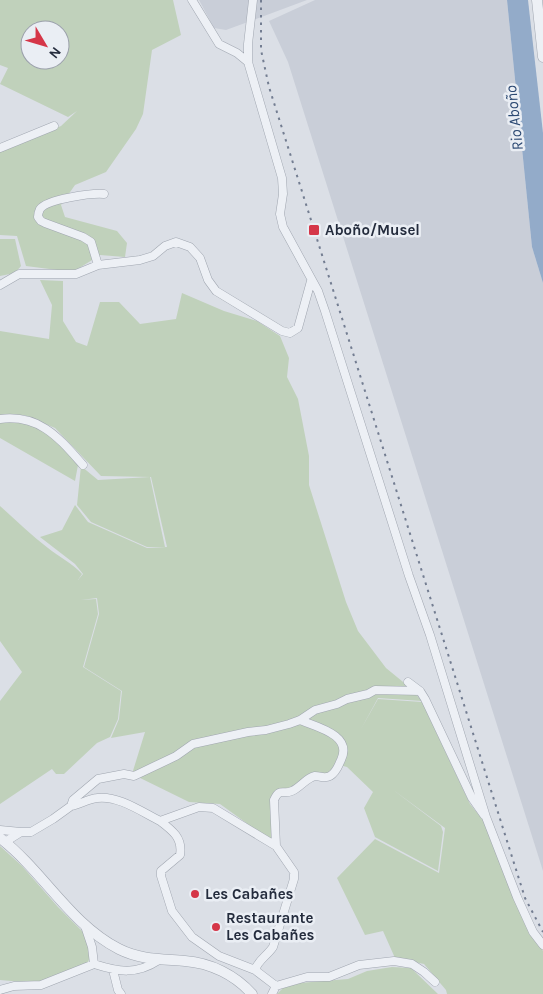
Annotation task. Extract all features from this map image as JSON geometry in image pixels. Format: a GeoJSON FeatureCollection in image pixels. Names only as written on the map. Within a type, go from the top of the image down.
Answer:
{"type":"FeatureCollection","features":[{"type":"Feature","properties":{"kind":"street"},"geometry":{"type":"LineString","coordinates":[[192,0],[219,44],[237,53],[248,62]]}},
{"type":"Feature","properties":{"kind":"street"},"geometry":{"type":"LineString","coordinates":[[253,0],[248,62],[282,178],[283,194],[280,214],[283,227],[318,291],[486,817],[517,897],[533,932],[543,945]]}},
{"type":"Feature","properties":{"kind":"street"},"geometry":{"type":"LineString","coordinates":[[537,0],[543,57]]}},
{"type":"Feature","properties":{"kind":"street"},"geometry":{"type":"LineString","coordinates":[[0,148],[54,126]]}},
{"type":"Feature","properties":{"kind":"street"},"geometry":{"type":"LineString","coordinates":[[98,265],[91,242],[83,237],[45,223],[38,217],[39,210],[53,202],[95,193],[104,194]]}},
{"type":"Feature","properties":{"kind":"street"},"geometry":{"type":"LineString","coordinates":[[0,285],[20,274],[76,274],[98,265],[140,260],[153,256],[165,246],[176,242],[190,247],[200,258],[208,280],[216,291],[282,331],[290,333],[298,328],[311,281]]}},
{"type":"Feature","properties":{"kind":"street"},"geometry":{"type":"LineString","coordinates":[[0,419],[15,418],[48,429],[83,465]]}},
{"type":"Feature","properties":{"kind":"street"},"geometry":{"type":"LineString","coordinates":[[408,682],[420,692],[433,715],[472,798],[478,809],[486,817]]}},
{"type":"Feature","properties":{"kind":"street"},"geometry":{"type":"LineString","coordinates":[[71,806],[73,800],[98,779],[124,774],[134,776],[176,756],[193,744],[266,730],[300,720],[315,710],[336,704],[347,698],[368,694],[375,690],[420,692]]}},
{"type":"Feature","properties":{"kind":"street"},"geometry":{"type":"LineString","coordinates":[[276,846],[274,800],[277,794],[291,792],[302,783],[316,776],[325,778],[330,776],[334,773],[344,756],[344,750],[338,739],[330,732],[320,726],[300,720]]}},
{"type":"Feature","properties":{"kind":"street"},"geometry":{"type":"LineString","coordinates":[[0,830],[31,832],[71,806],[78,806],[94,798],[109,798],[123,802],[160,821],[174,832],[178,838],[181,850],[177,859],[161,871],[160,876],[172,911],[192,937],[204,946],[219,956],[255,970],[276,986]]}},
{"type":"Feature","properties":{"kind":"street"},"geometry":{"type":"LineString","coordinates":[[160,821],[199,807],[213,808],[276,846],[294,872],[294,879],[272,947],[267,956],[257,964],[255,970]]}},
{"type":"Feature","properties":{"kind":"street"},"geometry":{"type":"LineString","coordinates":[[21,832],[2,840],[35,870],[85,926],[102,939],[120,950],[141,958],[188,961],[216,968],[241,982],[252,994]]}},
{"type":"Feature","properties":{"kind":"street"},"geometry":{"type":"LineString","coordinates":[[85,926],[92,947],[94,964]]}},
{"type":"Feature","properties":{"kind":"street"},"geometry":{"type":"LineString","coordinates":[[0,990],[14,986],[41,985],[94,964],[113,970],[129,971],[141,969],[159,960]]}},
{"type":"Feature","properties":{"kind":"street"},"geometry":{"type":"LineString","coordinates":[[272,994],[276,986],[307,977],[329,977],[359,965],[394,961],[412,964],[435,982]]}},
{"type":"Feature","properties":{"kind":"street"},"geometry":{"type":"LineString","coordinates":[[113,970],[118,990],[121,994]]}},
{"type":"Feature","properties":{"kind":"shaded area"},"geometry":{"type":"Polygon","coordinates":[[[199,0],[307,0],[226,30],[214,28],[199,0]]]}},
{"type":"Feature","properties":{"kind":"shaded area"},"geometry":{"type":"Polygon","coordinates":[[[315,0],[507,0],[532,247],[543,283],[543,871],[288,62],[269,21],[315,0]]]}},
{"type":"Feature","properties":{"kind":"green space"},"geometry":{"type":"Polygon","coordinates":[[[0,0],[173,0],[181,35],[152,50],[143,114],[136,129],[106,172],[75,185],[61,205],[65,217],[117,231],[127,243],[125,257],[100,255],[73,272],[26,266],[17,236],[0,235],[0,151],[61,126],[77,111],[68,117],[0,84],[8,68],[0,65],[0,0]]]}},
{"type":"Feature","properties":{"kind":"green space"},"geometry":{"type":"Polygon","coordinates":[[[0,239],[15,239],[21,266],[15,273],[0,276],[0,239]]]}},
{"type":"Feature","properties":{"kind":"green space"},"geometry":{"type":"Polygon","coordinates":[[[40,280],[63,281],[63,321],[76,342],[87,346],[100,302],[119,302],[140,324],[176,319],[182,293],[224,311],[257,321],[280,336],[289,358],[287,377],[298,399],[309,456],[309,485],[346,602],[358,631],[386,668],[408,686],[422,701],[378,698],[361,729],[378,699],[422,702],[470,804],[483,820],[521,910],[543,951],[543,994],[447,994],[446,990],[424,964],[395,958],[383,931],[365,935],[337,878],[375,839],[439,873],[445,828],[392,789],[441,826],[443,832],[438,871],[375,837],[364,808],[373,792],[347,767],[336,764],[326,775],[309,776],[290,791],[278,790],[274,839],[271,841],[220,804],[189,802],[132,774],[145,732],[111,738],[119,719],[122,691],[84,667],[99,614],[97,598],[81,600],[96,599],[98,614],[83,667],[121,691],[118,719],[110,737],[97,743],[64,774],[56,774],[52,769],[0,804],[0,701],[22,672],[0,641],[0,506],[42,543],[78,570],[82,574],[78,580],[83,574],[75,564],[40,537],[62,530],[75,505],[88,522],[147,548],[167,547],[151,477],[101,476],[55,428],[24,415],[0,415],[0,331],[49,339],[52,305],[40,280]]]}},
{"type":"Feature","properties":{"kind":"green space"},"geometry":{"type":"Polygon","coordinates":[[[0,416],[24,416],[54,429],[64,439],[78,465],[75,481],[0,438],[0,416]]]}},
{"type":"Feature","properties":{"kind":"green space"},"geometry":{"type":"Polygon","coordinates":[[[81,466],[98,480],[150,477],[165,547],[147,547],[91,522],[77,505],[81,466]]]}},
{"type":"Feature","properties":{"kind":"green space"},"geometry":{"type":"Polygon","coordinates":[[[0,846],[22,866],[85,934],[91,955],[88,962],[42,981],[0,980],[0,846]]]}},
{"type":"Feature","properties":{"kind":"green space"},"geometry":{"type":"Polygon","coordinates":[[[392,967],[411,968],[438,994],[277,994],[287,984],[348,979],[367,971],[392,967]]]}},
{"type":"Feature","properties":{"kind":"water"},"geometry":{"type":"Polygon","coordinates":[[[507,0],[528,0],[543,133],[543,283],[532,247],[507,0]]]}},
{"type":"Feature","properties":{"kind":"railway"},"geometry":{"type":"LineString","coordinates":[[261,0],[261,50],[269,87],[525,898],[543,932]]}},
{"type":"Feature","properties":{"kind":"place","name":"Aboño/Musel"},"geometry":{"type":"Point","coordinates":[314,230]}},
{"type":"Feature","properties":{"kind":"place","name":"Les Cabañes"},"geometry":{"type":"Point","coordinates":[195,894]}},
{"type":"Feature","properties":{"kind":"place","name":"Restaurante Les Cabañes"},"geometry":{"type":"Point","coordinates":[216,927]}},
{"type":"Feature","properties":{"kind":"water label","name":"Rio Aboño"},"geometry":{"type":"Point","coordinates":[514,118]}}]}
